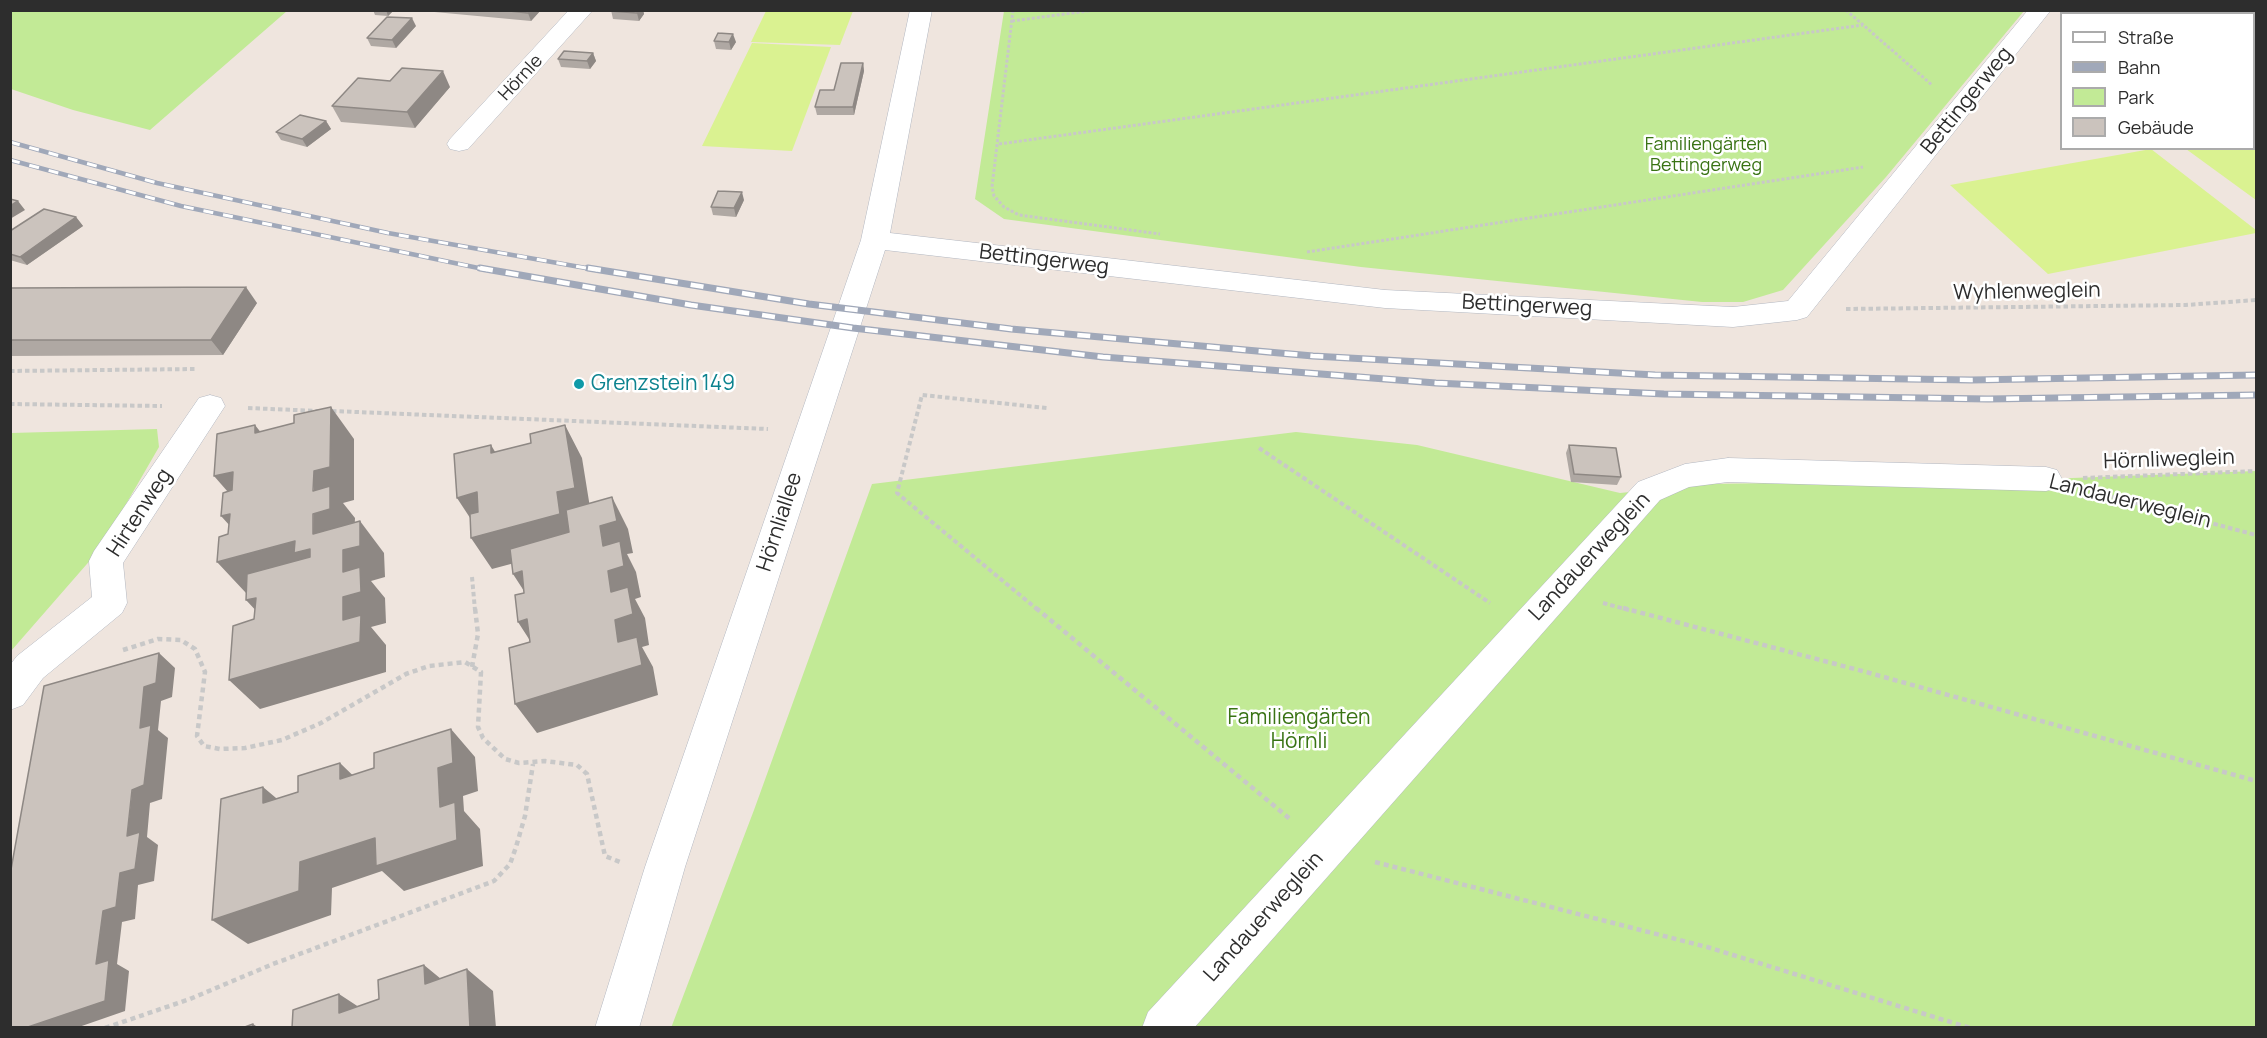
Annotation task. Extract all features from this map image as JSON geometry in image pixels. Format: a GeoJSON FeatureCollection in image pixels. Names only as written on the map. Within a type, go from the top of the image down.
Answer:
{"type":"FeatureCollection","features":[{"type":"Feature","properties":{"kind":"street","name":"Hörnle"},"geometry":{"type":"LineString","coordinates":[[459,144],[582,10]]}},
{"type":"Feature","properties":{"kind":"street","name":"Hörnliallee"},"geometry":{"type":"LineString","coordinates":[[617,1028],[665,867],[875,240],[921,10]]}},
{"type":"Feature","properties":{"kind":"street","name":"Bettingerweg"},"geometry":{"type":"LineString","coordinates":[[875,240],[1385,299],[1733,317],[1797,310],[2040,10]]}},
{"type":"Feature","properties":{"kind":"street","name":"Hirtenweg"},"geometry":{"type":"LineString","coordinates":[[10,694],[30,666],[110,603],[106,561],[210,406]]}},
{"type":"Feature","properties":{"kind":"street","name":"Landauerweglein"},"geometry":{"type":"LineString","coordinates":[[1164,1028],[1649,491],[1685,476],[1728,470],[2046,479]]}},
{"type":"Feature","properties":{"kind":"path"},"geometry":{"type":"LineString","coordinates":[[1013,10],[999,144],[992,187],[994,195],[1004,207],[1019,215],[1170,236]]}},
{"type":"Feature","properties":{"kind":"path"},"geometry":{"type":"LineString","coordinates":[[1012,21],[1095,10]]}},
{"type":"Feature","properties":{"kind":"path"},"geometry":{"type":"LineString","coordinates":[[1846,10],[1961,108]]}},
{"type":"Feature","properties":{"kind":"path"},"geometry":{"type":"LineString","coordinates":[[999,144],[1863,25]]}},
{"type":"Feature","properties":{"kind":"path"},"geometry":{"type":"LineString","coordinates":[[1298,254],[1885,164],[1914,165]]}},
{"type":"Feature","properties":{"kind":"path","name":"Wyhlenweglein"},"geometry":{"type":"LineString","coordinates":[[1797,310],[2186,305],[2256,300]]}},
{"type":"Feature","properties":{"kind":"path"},"geometry":{"type":"LineString","coordinates":[[10,371],[201,369]]}},
{"type":"Feature","properties":{"kind":"path"},"geometry":{"type":"LineString","coordinates":[[1047,408],[922,395],[897,493],[1326,849],[1707,947],[1970,1028]]}},
{"type":"Feature","properties":{"kind":"path"},"geometry":{"type":"LineString","coordinates":[[10,404],[210,406],[810,431]]}},
{"type":"Feature","properties":{"kind":"path"},"geometry":{"type":"LineString","coordinates":[[1259,448],[1526,627]]}},
{"type":"Feature","properties":{"kind":"path","name":"Hörnliweglein"},"geometry":{"type":"LineString","coordinates":[[2046,479],[2256,471]]}},
{"type":"Feature","properties":{"kind":"path","name":"Landauerweglein"},"geometry":{"type":"LineString","coordinates":[[2046,479],[2256,535]]}},
{"type":"Feature","properties":{"kind":"path"},"geometry":{"type":"LineString","coordinates":[[472,577],[478,634],[472,667]]}},
{"type":"Feature","properties":{"kind":"path"},"geometry":{"type":"LineString","coordinates":[[1559,592],[1866,672],[2256,781]]}},
{"type":"Feature","properties":{"kind":"path"},"geometry":{"type":"LineString","coordinates":[[120,651],[158,639],[181,640],[195,649],[204,672],[197,736],[204,746],[220,749],[244,748],[282,740],[321,723],[405,674],[429,666],[465,662],[481,672],[478,727],[483,738],[506,759],[532,764],[545,761],[578,765],[586,774],[605,856],[612,861],[665,867]]}},
{"type":"Feature","properties":{"kind":"path"},"geometry":{"type":"LineString","coordinates":[[105,1028],[190,999],[273,964],[494,881],[510,864],[516,847],[525,816],[532,764]]}},
{"type":"Feature","properties":{"kind":"green space"},"geometry":{"type":"Polygon","coordinates":[[[11,10],[287,11],[150,130],[73,110],[11,89],[11,10]]]}},
{"type":"Feature","properties":{"kind":"green space"},"geometry":{"type":"Polygon","coordinates":[[[766,10],[853,11],[840,45],[751,42],[766,10]]]}},
{"type":"Feature","properties":{"kind":"green space","name":"Familiengärten Bettingerweg"},"geometry":{"type":"Polygon","coordinates":[[[1004,10],[2024,11],[1886,177],[1783,290],[1743,302],[1702,302],[1361,267],[1004,219],[975,199],[1004,10]]]}},
{"type":"Feature","properties":{"kind":"green space"},"geometry":{"type":"Polygon","coordinates":[[[2255,17],[2256,17],[2256,200],[2187,150],[2255,150],[2255,17]]]}},
{"type":"Feature","properties":{"kind":"green space"},"geometry":{"type":"Polygon","coordinates":[[[752,43],[831,47],[792,151],[702,146],[752,43]]]}},
{"type":"Feature","properties":{"kind":"green space"},"geometry":{"type":"Polygon","coordinates":[[[2152,150],[2256,230],[2256,233],[2048,274],[1950,185],[2152,150]]]}},
{"type":"Feature","properties":{"kind":"green space"},"geometry":{"type":"Polygon","coordinates":[[[157,429],[159,447],[100,549],[11,651],[11,433],[157,429]]]}},
{"type":"Feature","properties":{"kind":"green space","name":"Familiengärten Hörnli"},"geometry":{"type":"Polygon","coordinates":[[[1296,432],[1417,445],[1620,493],[1709,484],[2046,479],[2256,471],[2256,1027],[671,1028],[754,810],[872,484],[1296,432]]]}},
{"type":"Feature","properties":{"kind":"building"},"geometry":{"type":"Polygon","coordinates":[[[500,10],[530,10],[528,13],[500,10]]]}},
{"type":"Feature","properties":{"kind":"building"},"geometry":{"type":"Polygon","coordinates":[[[611,10],[638,10],[637,13],[611,10]]]}},
{"type":"Feature","properties":{"kind":"building"},"geometry":{"type":"Polygon","coordinates":[[[387,17],[412,18],[392,40],[367,38],[387,17]]]}},
{"type":"Feature","properties":{"kind":"building"},"geometry":{"type":"Polygon","coordinates":[[[718,33],[733,34],[729,42],[714,41],[718,33]]]}},
{"type":"Feature","properties":{"kind":"building"},"geometry":{"type":"Polygon","coordinates":[[[564,51],[593,53],[587,61],[558,59],[564,51]]]}},
{"type":"Feature","properties":{"kind":"building"},"geometry":{"type":"Polygon","coordinates":[[[841,63],[863,63],[853,107],[815,107],[820,90],[834,90],[841,63]]]}},
{"type":"Feature","properties":{"kind":"building"},"geometry":{"type":"Polygon","coordinates":[[[402,68],[443,71],[407,112],[332,106],[358,78],[390,81],[402,68]]]}},
{"type":"Feature","properties":{"kind":"building"},"geometry":{"type":"Polygon","coordinates":[[[300,115],[326,121],[302,139],[276,132],[300,115]]]}},
{"type":"Feature","properties":{"kind":"building"},"geometry":{"type":"Polygon","coordinates":[[[718,191],[742,192],[734,208],[711,207],[718,191]]]}},
{"type":"Feature","properties":{"kind":"building"},"geometry":{"type":"Polygon","coordinates":[[[10,199],[18,201],[10,206],[10,199]]]}},
{"type":"Feature","properties":{"kind":"building"},"geometry":{"type":"Polygon","coordinates":[[[44,209],[76,217],[20,257],[10,254],[10,231],[44,209]]]}},
{"type":"Feature","properties":{"kind":"building"},"geometry":{"type":"Polygon","coordinates":[[[246,287],[211,340],[10,340],[10,288],[246,287]]]}},
{"type":"Feature","properties":{"kind":"building"},"geometry":{"type":"Polygon","coordinates":[[[331,407],[330,467],[314,471],[313,491],[330,486],[330,509],[313,514],[313,534],[360,521],[360,546],[343,550],[343,572],[360,567],[361,592],[343,597],[343,620],[361,615],[360,642],[229,680],[233,626],[254,619],[256,598],[246,600],[247,574],[310,557],[310,549],[294,553],[295,541],[217,562],[219,537],[228,534],[230,514],[221,516],[223,493],[232,490],[233,472],[214,476],[217,434],[255,425],[255,433],[294,423],[294,415],[331,407]]]}},
{"type":"Feature","properties":{"kind":"building"},"geometry":{"type":"Polygon","coordinates":[[[565,425],[575,488],[557,492],[560,514],[471,538],[470,514],[478,512],[477,492],[457,498],[454,454],[491,445],[491,453],[531,443],[530,434],[565,425]]]}},
{"type":"Feature","properties":{"kind":"building"},"geometry":{"type":"Polygon","coordinates":[[[1569,445],[1616,448],[1621,477],[1574,474],[1569,445]]]}},
{"type":"Feature","properties":{"kind":"building"},"geometry":{"type":"Polygon","coordinates":[[[612,497],[617,521],[600,526],[603,546],[620,541],[624,566],[608,571],[611,592],[628,587],[633,614],[615,620],[618,642],[637,637],[642,665],[515,704],[509,648],[530,642],[527,619],[518,622],[515,595],[524,593],[522,571],[513,574],[510,549],[569,532],[566,510],[612,497]]]}},
{"type":"Feature","properties":{"kind":"building"},"geometry":{"type":"Polygon","coordinates":[[[159,653],[156,683],[144,687],[140,728],[151,725],[144,785],[132,790],[127,836],[140,832],[135,869],[120,873],[116,907],[103,911],[96,964],[109,960],[105,1001],[25,1028],[10,1028],[10,875],[44,686],[159,653]]]}},
{"type":"Feature","properties":{"kind":"building"},"geometry":{"type":"Polygon","coordinates":[[[451,729],[453,763],[438,768],[440,807],[455,802],[457,840],[376,866],[375,838],[300,862],[299,891],[212,920],[221,799],[263,787],[263,803],[298,792],[298,776],[340,763],[340,779],[374,768],[374,753],[451,729]]]}},
{"type":"Feature","properties":{"kind":"building"},"geometry":{"type":"Polygon","coordinates":[[[424,965],[425,984],[467,969],[470,1028],[292,1028],[293,1010],[339,994],[339,1013],[379,999],[378,980],[424,965]]]}},
{"type":"Feature","properties":{"kind":"railway"},"geometry":{"type":"LineString","coordinates":[[10,142],[157,183],[388,233],[597,270]]}},
{"type":"Feature","properties":{"kind":"railway"},"geometry":{"type":"LineString","coordinates":[[10,160],[181,206],[488,270]]}},
{"type":"Feature","properties":{"kind":"railway"},"geometry":{"type":"LineString","coordinates":[[480,268],[691,305],[853,328],[1103,357],[1436,383],[1664,394],[1988,399],[2256,395]]}},
{"type":"Feature","properties":{"kind":"railway"},"geometry":{"type":"LineString","coordinates":[[588,268],[809,304],[1011,329],[1313,356],[1655,375],[1971,380],[2256,375]]}},
{"type":"Feature","properties":{"kind":"place","name":"Grenzstein 149"},"geometry":{"type":"Point","coordinates":[579,384]}}]}
